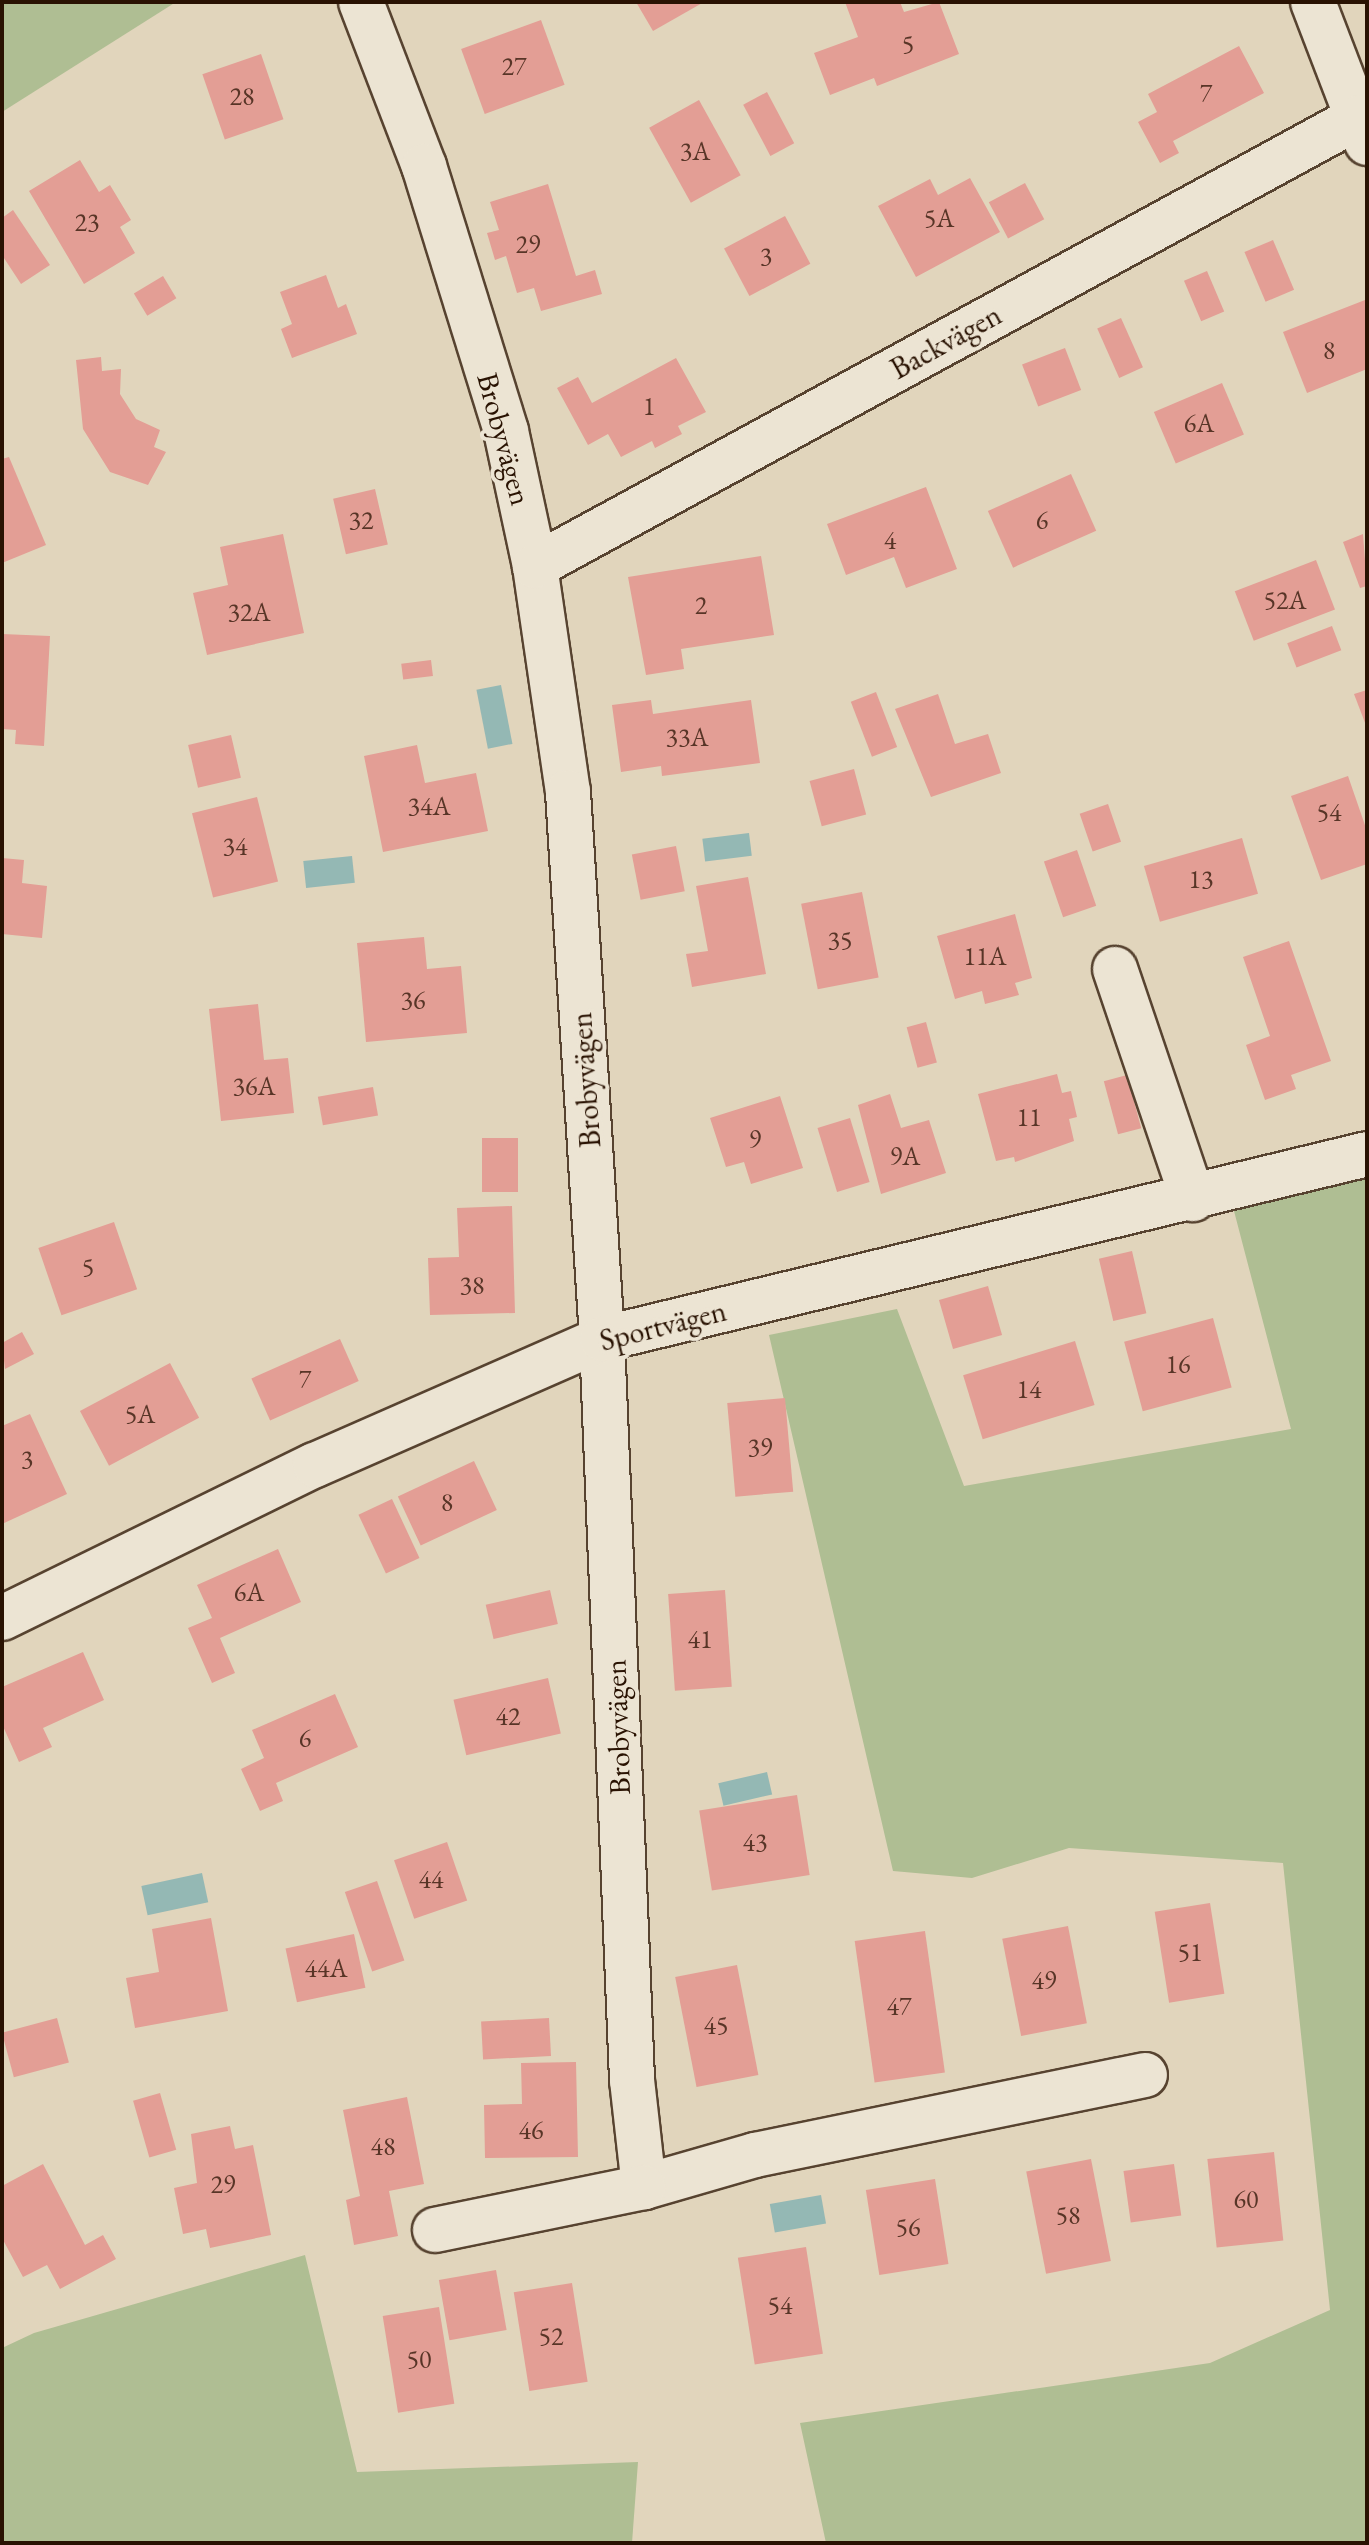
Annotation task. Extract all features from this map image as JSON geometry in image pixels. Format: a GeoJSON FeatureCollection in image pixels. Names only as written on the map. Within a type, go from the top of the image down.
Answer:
{"type":"FeatureCollection","features":[{"type":"Feature","properties":{"kind":"street","name":"Brobyvägen"},"geometry":{"type":"LineString","coordinates":[[361,2],[424,166],[506,431],[535,566],[568,792],[602,1339],[632,2080],[644,2187]]}},
{"type":"Feature","properties":{"kind":"street"},"geometry":{"type":"LineString","coordinates":[[1313,2],[1362,130]]}},
{"type":"Feature","properties":{"kind":"street","name":"Backvägen"},"geometry":{"type":"LineString","coordinates":[[535,566],[1362,130]]}},
{"type":"Feature","properties":{"kind":"street"},"geometry":{"type":"LineString","coordinates":[[1115,969],[1193,1199]]}},
{"type":"Feature","properties":{"kind":"street","name":"Sportvägen"},"geometry":{"type":"LineString","coordinates":[[2,1618],[315,1465],[602,1339],[1193,1199],[1367,1154]]}},
{"type":"Feature","properties":{"kind":"street"},"geometry":{"type":"LineString","coordinates":[[435,2230],[644,2187],[755,2155],[1145,2075]]}},
{"type":"Feature","properties":{"kind":"green space"},"geometry":{"type":"Polygon","coordinates":[[[2,2],[176,2],[2,112],[2,2]]]}},
{"type":"Feature","properties":{"kind":"green space"},"geometry":{"type":"Polygon","coordinates":[[[1367,1173],[1367,2543],[826,2543],[800,2423],[1210,2363],[1330,2310],[1283,1863],[1069,1848],[972,1878],[893,1871],[769,1335],[897,1309],[964,1486],[1291,1429],[1234,1211],[1367,1173]]]}},
{"type":"Feature","properties":{"kind":"green space"},"geometry":{"type":"Polygon","coordinates":[[[305,2255],[357,2472],[638,2462],[632,2543],[2,2543],[2,2348],[34,2333],[305,2255]]]}},
{"type":"Feature","properties":{"kind":"water"},"geometry":{"type":"Polygon","coordinates":[[[501,685],[512,744],[488,749],[476,690],[501,685]]]}},
{"type":"Feature","properties":{"kind":"water"},"geometry":{"type":"Polygon","coordinates":[[[749,833],[752,856],[705,862],[702,839],[749,833]]]}},
{"type":"Feature","properties":{"kind":"water"},"geometry":{"type":"Polygon","coordinates":[[[352,856],[355,883],[306,888],[303,861],[352,856]]]}},
{"type":"Feature","properties":{"kind":"water"},"geometry":{"type":"Polygon","coordinates":[[[767,1772],[772,1794],[723,1806],[718,1783],[767,1772]]]}},
{"type":"Feature","properties":{"kind":"water"},"geometry":{"type":"Polygon","coordinates":[[[202,1873],[208,1902],[148,1915],[141,1886],[202,1873]]]}},
{"type":"Feature","properties":{"kind":"water"},"geometry":{"type":"Polygon","coordinates":[[[821,2195],[826,2224],[775,2233],[770,2204],[821,2195]]]}},
{"type":"Feature","properties":{"kind":"building"},"geometry":{"type":"Polygon","coordinates":[[[636,2],[704,2],[653,31],[636,2]]]}},
{"type":"Feature","properties":{"kind":"building"},"geometry":{"type":"Polygon","coordinates":[[[845,2],[900,2],[904,12],[939,2],[959,54],[877,86],[874,78],[830,95],[814,53],[858,37],[845,2]]]}},
{"type":"Feature","properties":{"kind":"building"},"geometry":{"type":"Polygon","coordinates":[[[541,20],[565,85],[485,114],[461,49],[541,20]]]}},
{"type":"Feature","properties":{"kind":"building"},"geometry":{"type":"Polygon","coordinates":[[[1239,46],[1264,93],[1173,141],[1179,153],[1160,163],[1138,122],[1157,112],[1148,94],[1239,46]]]}},
{"type":"Feature","properties":{"kind":"building"},"geometry":{"type":"Polygon","coordinates":[[[261,54],[283,119],[225,139],[202,74],[261,54]]]}},
{"type":"Feature","properties":{"kind":"building"},"geometry":{"type":"Polygon","coordinates":[[[767,92],[794,143],[770,156],[743,105],[767,92]]]}},
{"type":"Feature","properties":{"kind":"building"},"geometry":{"type":"Polygon","coordinates":[[[699,100],[741,175],[691,203],[649,128],[699,100]]]}},
{"type":"Feature","properties":{"kind":"building"},"geometry":{"type":"Polygon","coordinates":[[[80,160],[99,192],[110,185],[131,220],[120,227],[135,253],[84,284],[29,191],[80,160]]]}},
{"type":"Feature","properties":{"kind":"building"},"geometry":{"type":"Polygon","coordinates":[[[970,178],[1000,232],[916,277],[878,206],[930,179],[938,195],[970,178]]]}},
{"type":"Feature","properties":{"kind":"building"},"geometry":{"type":"Polygon","coordinates":[[[1025,183],[1044,219],[1008,238],[989,202],[1025,183]]]}},
{"type":"Feature","properties":{"kind":"building"},"geometry":{"type":"Polygon","coordinates":[[[548,184],[576,276],[595,270],[602,294],[541,311],[534,288],[517,293],[506,256],[495,260],[487,233],[499,230],[490,202],[548,184]]]}},
{"type":"Feature","properties":{"kind":"building"},"geometry":{"type":"Polygon","coordinates":[[[13,210],[50,265],[21,284],[2,255],[2,218],[13,210]]]}},
{"type":"Feature","properties":{"kind":"building"},"geometry":{"type":"Polygon","coordinates":[[[785,216],[810,264],[749,296],[724,248],[785,216]]]}},
{"type":"Feature","properties":{"kind":"building"},"geometry":{"type":"Polygon","coordinates":[[[1273,240],[1294,290],[1266,302],[1244,252],[1273,240]]]}},
{"type":"Feature","properties":{"kind":"building"},"geometry":{"type":"Polygon","coordinates":[[[1207,271],[1224,312],[1201,321],[1184,281],[1207,271]]]}},
{"type":"Feature","properties":{"kind":"building"},"geometry":{"type":"Polygon","coordinates":[[[326,275],[338,308],[346,304],[357,334],[292,358],[281,329],[292,324],[280,292],[326,275]]]}},
{"type":"Feature","properties":{"kind":"building"},"geometry":{"type":"Polygon","coordinates":[[[163,276],[176,298],[147,316],[134,294],[163,276]]]}},
{"type":"Feature","properties":{"kind":"building"},"geometry":{"type":"Polygon","coordinates":[[[1365,300],[1367,369],[1307,393],[1283,332],[1365,300]]]}},
{"type":"Feature","properties":{"kind":"building"},"geometry":{"type":"Polygon","coordinates":[[[1121,318],[1143,367],[1119,378],[1097,329],[1121,318]]]}},
{"type":"Feature","properties":{"kind":"building"},"geometry":{"type":"Polygon","coordinates":[[[1065,348],[1081,390],[1038,406],[1022,364],[1065,348]]]}},
{"type":"Feature","properties":{"kind":"building"},"geometry":{"type":"Polygon","coordinates":[[[101,357],[102,371],[121,369],[120,394],[136,419],[160,430],[154,447],[166,452],[148,485],[110,472],[83,429],[76,360],[101,357]]]}},
{"type":"Feature","properties":{"kind":"building"},"geometry":{"type":"Polygon","coordinates":[[[676,358],[706,412],[678,426],[682,434],[655,448],[652,441],[621,457],[608,434],[588,445],[557,388],[578,377],[592,403],[676,358]]]}},
{"type":"Feature","properties":{"kind":"building"},"geometry":{"type":"Polygon","coordinates":[[[1222,383],[1244,435],[1176,463],[1154,412],[1222,383]]]}},
{"type":"Feature","properties":{"kind":"building"},"geometry":{"type":"Polygon","coordinates":[[[9,457],[46,545],[2,563],[2,459],[9,457]]]}},
{"type":"Feature","properties":{"kind":"building"},"geometry":{"type":"Polygon","coordinates":[[[1071,474],[1096,531],[1013,568],[988,511],[1071,474]]]}},
{"type":"Feature","properties":{"kind":"building"},"geometry":{"type":"Polygon","coordinates":[[[926,487],[957,569],[906,588],[894,557],[846,575],[827,524],[926,487]]]}},
{"type":"Feature","properties":{"kind":"building"},"geometry":{"type":"Polygon","coordinates":[[[375,489],[388,545],[346,554],[333,499],[375,489]]]}},
{"type":"Feature","properties":{"kind":"building"},"geometry":{"type":"Polygon","coordinates":[[[283,534],[304,633],[207,655],[193,593],[228,585],[220,547],[283,534]]]}},
{"type":"Feature","properties":{"kind":"building"},"geometry":{"type":"Polygon","coordinates":[[[1363,534],[1367,586],[1360,588],[1343,542],[1363,534]]]}},
{"type":"Feature","properties":{"kind":"building"},"geometry":{"type":"Polygon","coordinates":[[[761,556],[774,635],[681,649],[684,669],[646,675],[628,577],[761,556]]]}},
{"type":"Feature","properties":{"kind":"building"},"geometry":{"type":"Polygon","coordinates":[[[1316,560],[1335,609],[1254,641],[1235,591],[1316,560]]]}},
{"type":"Feature","properties":{"kind":"building"},"geometry":{"type":"Polygon","coordinates":[[[1332,626],[1341,650],[1297,667],[1287,643],[1332,626]]]}},
{"type":"Feature","properties":{"kind":"building"},"geometry":{"type":"Polygon","coordinates":[[[2,634],[50,636],[44,746],[15,744],[16,730],[2,729],[2,634]]]}},
{"type":"Feature","properties":{"kind":"building"},"geometry":{"type":"Polygon","coordinates":[[[431,660],[433,676],[403,680],[401,664],[431,660]]]}},
{"type":"Feature","properties":{"kind":"building"},"geometry":{"type":"Polygon","coordinates":[[[1367,690],[1367,728],[1354,694],[1367,690]]]}},
{"type":"Feature","properties":{"kind":"building"},"geometry":{"type":"Polygon","coordinates":[[[876,692],[897,747],[872,757],[851,702],[876,692]]]}},
{"type":"Feature","properties":{"kind":"building"},"geometry":{"type":"Polygon","coordinates":[[[938,694],[955,744],[988,734],[1001,773],[931,797],[895,709],[938,694]]]}},
{"type":"Feature","properties":{"kind":"building"},"geometry":{"type":"Polygon","coordinates":[[[651,700],[653,714],[751,700],[760,763],[662,776],[661,766],[621,772],[612,705],[651,700]]]}},
{"type":"Feature","properties":{"kind":"building"},"geometry":{"type":"Polygon","coordinates":[[[231,735],[241,778],[198,788],[188,745],[231,735]]]}},
{"type":"Feature","properties":{"kind":"building"},"geometry":{"type":"Polygon","coordinates":[[[417,745],[425,783],[476,773],[488,831],[383,852],[364,756],[417,745]]]}},
{"type":"Feature","properties":{"kind":"building"},"geometry":{"type":"Polygon","coordinates":[[[854,769],[866,814],[822,826],[810,781],[854,769]]]}},
{"type":"Feature","properties":{"kind":"building"},"geometry":{"type":"Polygon","coordinates":[[[1348,776],[1367,831],[1367,864],[1321,880],[1291,796],[1348,776]]]}},
{"type":"Feature","properties":{"kind":"building"},"geometry":{"type":"Polygon","coordinates":[[[257,797],[278,881],[213,898],[192,813],[257,797]]]}},
{"type":"Feature","properties":{"kind":"building"},"geometry":{"type":"Polygon","coordinates":[[[1108,804],[1121,842],[1093,852],[1080,814],[1108,804]]]}},
{"type":"Feature","properties":{"kind":"building"},"geometry":{"type":"Polygon","coordinates":[[[1242,838],[1258,894],[1160,922],[1144,866],[1242,838]]]}},
{"type":"Feature","properties":{"kind":"building"},"geometry":{"type":"Polygon","coordinates":[[[676,846],[685,891],[641,900],[632,855],[676,846]]]}},
{"type":"Feature","properties":{"kind":"building"},"geometry":{"type":"Polygon","coordinates":[[[1077,850],[1096,906],[1063,917],[1044,861],[1077,850]]]}},
{"type":"Feature","properties":{"kind":"building"},"geometry":{"type":"Polygon","coordinates":[[[2,858],[24,860],[22,883],[47,886],[42,938],[2,934],[2,858]]]}},
{"type":"Feature","properties":{"kind":"building"},"geometry":{"type":"Polygon","coordinates":[[[748,877],[766,974],[692,987],[686,954],[708,951],[696,886],[748,877]]]}},
{"type":"Feature","properties":{"kind":"building"},"geometry":{"type":"Polygon","coordinates":[[[862,892],[879,977],[818,989],[801,904],[862,892]]]}},
{"type":"Feature","properties":{"kind":"building"},"geometry":{"type":"Polygon","coordinates":[[[1015,914],[1032,978],[1015,983],[1019,995],[985,1004],[982,991],[955,999],[937,936],[1015,914]]]}},
{"type":"Feature","properties":{"kind":"building"},"geometry":{"type":"Polygon","coordinates":[[[424,937],[427,969],[461,966],[467,1033],[366,1042],[357,943],[424,937]]]}},
{"type":"Feature","properties":{"kind":"building"},"geometry":{"type":"Polygon","coordinates":[[[1289,941],[1331,1061],[1291,1075],[1296,1089],[1265,1100],[1246,1045],[1270,1036],[1243,957],[1289,941]]]}},
{"type":"Feature","properties":{"kind":"building"},"geometry":{"type":"Polygon","coordinates":[[[258,1004],[264,1060],[288,1058],[294,1113],[221,1121],[209,1009],[258,1004]]]}},
{"type":"Feature","properties":{"kind":"building"},"geometry":{"type":"Polygon","coordinates":[[[926,1022],[937,1063],[918,1068],[907,1027],[926,1022]]]}},
{"type":"Feature","properties":{"kind":"building"},"geometry":{"type":"Polygon","coordinates":[[[1057,1074],[1062,1093],[1071,1091],[1077,1117],[1069,1119],[1074,1141],[1015,1162],[1014,1157],[996,1161],[978,1094],[1057,1074]]]}},
{"type":"Feature","properties":{"kind":"building"},"geometry":{"type":"Polygon","coordinates":[[[1127,1075],[1141,1128],[1118,1134],[1104,1081],[1127,1075]]]}},
{"type":"Feature","properties":{"kind":"building"},"geometry":{"type":"Polygon","coordinates":[[[373,1087],[378,1116],[323,1125],[318,1097],[373,1087]]]}},
{"type":"Feature","properties":{"kind":"building"},"geometry":{"type":"Polygon","coordinates":[[[890,1094],[901,1128],[929,1120],[946,1173],[881,1194],[858,1105],[890,1094]]]}},
{"type":"Feature","properties":{"kind":"building"},"geometry":{"type":"Polygon","coordinates":[[[780,1096],[803,1168],[751,1184],[744,1162],[726,1167],[710,1118],[780,1096]]]}},
{"type":"Feature","properties":{"kind":"building"},"geometry":{"type":"Polygon","coordinates":[[[850,1118],[870,1182],[837,1192],[817,1128],[850,1118]]]}},
{"type":"Feature","properties":{"kind":"building"},"geometry":{"type":"Polygon","coordinates":[[[482,1138],[518,1138],[518,1192],[482,1192],[482,1138]]]}},
{"type":"Feature","properties":{"kind":"building"},"geometry":{"type":"Polygon","coordinates":[[[512,1206],[515,1313],[430,1315],[428,1258],[459,1257],[457,1208],[512,1206]]]}},
{"type":"Feature","properties":{"kind":"building"},"geometry":{"type":"Polygon","coordinates":[[[114,1222],[137,1289],[61,1315],[38,1248],[114,1222]]]}},
{"type":"Feature","properties":{"kind":"building"},"geometry":{"type":"Polygon","coordinates":[[[1132,1251],[1146,1313],[1113,1321],[1099,1259],[1132,1251]]]}},
{"type":"Feature","properties":{"kind":"building"},"geometry":{"type":"Polygon","coordinates":[[[988,1286],[1002,1335],[953,1349],[939,1300],[988,1286]]]}},
{"type":"Feature","properties":{"kind":"building"},"geometry":{"type":"Polygon","coordinates":[[[1213,1318],[1232,1388],[1143,1411],[1124,1342],[1213,1318]]]}},
{"type":"Feature","properties":{"kind":"building"},"geometry":{"type":"Polygon","coordinates":[[[22,1332],[34,1354],[5,1369],[2,1343],[22,1332]]]}},
{"type":"Feature","properties":{"kind":"building"},"geometry":{"type":"Polygon","coordinates":[[[340,1339],[359,1381],[270,1420],[251,1378],[340,1339]]]}},
{"type":"Feature","properties":{"kind":"building"},"geometry":{"type":"Polygon","coordinates":[[[1075,1341],[1095,1405],[983,1439],[963,1375],[1075,1341]]]}},
{"type":"Feature","properties":{"kind":"building"},"geometry":{"type":"Polygon","coordinates":[[[170,1363],[199,1418],[109,1466],[80,1411],[170,1363]]]}},
{"type":"Feature","properties":{"kind":"building"},"geometry":{"type":"Polygon","coordinates":[[[785,1398],[793,1492],[735,1497],[727,1403],[785,1398]]]}},
{"type":"Feature","properties":{"kind":"building"},"geometry":{"type":"Polygon","coordinates":[[[30,1414],[67,1494],[2,1524],[2,1426],[30,1414]]]}},
{"type":"Feature","properties":{"kind":"building"},"geometry":{"type":"Polygon","coordinates":[[[474,1461],[497,1510],[421,1545],[398,1496],[474,1461]]]}},
{"type":"Feature","properties":{"kind":"building"},"geometry":{"type":"Polygon","coordinates":[[[392,1499],[419,1558],[386,1574],[358,1515],[392,1499]]]}},
{"type":"Feature","properties":{"kind":"building"},"geometry":{"type":"Polygon","coordinates":[[[278,1549],[301,1602],[220,1638],[235,1673],[212,1683],[188,1628],[212,1618],[197,1585],[278,1549]]]}},
{"type":"Feature","properties":{"kind":"building"},"geometry":{"type":"Polygon","coordinates":[[[550,1590],[558,1624],[494,1639],[486,1605],[550,1590]]]}},
{"type":"Feature","properties":{"kind":"building"},"geometry":{"type":"Polygon","coordinates":[[[725,1590],[732,1687],[675,1691],[668,1594],[725,1590]]]}},
{"type":"Feature","properties":{"kind":"building"},"geometry":{"type":"Polygon","coordinates":[[[83,1652],[104,1700],[43,1728],[52,1747],[19,1762],[2,1724],[2,1687],[83,1652]]]}},
{"type":"Feature","properties":{"kind":"building"},"geometry":{"type":"Polygon","coordinates":[[[548,1678],[561,1734],[466,1755],[453,1700],[548,1678]]]}},
{"type":"Feature","properties":{"kind":"building"},"geometry":{"type":"Polygon","coordinates":[[[335,1694],[358,1747],[276,1783],[283,1801],[260,1811],[241,1769],[264,1758],[252,1730],[335,1694]]]}},
{"type":"Feature","properties":{"kind":"building"},"geometry":{"type":"Polygon","coordinates":[[[797,1795],[810,1875],[712,1890],[699,1810],[797,1795]]]}},
{"type":"Feature","properties":{"kind":"building"},"geometry":{"type":"Polygon","coordinates":[[[447,1842],[467,1901],[414,1919],[394,1860],[447,1842]]]}},
{"type":"Feature","properties":{"kind":"building"},"geometry":{"type":"Polygon","coordinates":[[[377,1881],[404,1960],[372,1971],[345,1892],[377,1881]]]}},
{"type":"Feature","properties":{"kind":"building"},"geometry":{"type":"Polygon","coordinates":[[[1210,1903],[1224,1994],[1169,2003],[1155,1912],[1210,1903]]]}},
{"type":"Feature","properties":{"kind":"building"},"geometry":{"type":"Polygon","coordinates":[[[211,1918],[228,2011],[135,2028],[126,1978],[159,1972],[152,1929],[211,1918]]]}},
{"type":"Feature","properties":{"kind":"building"},"geometry":{"type":"Polygon","coordinates":[[[1068,1926],[1087,2023],[1021,2036],[1002,1939],[1068,1926]]]}},
{"type":"Feature","properties":{"kind":"building"},"geometry":{"type":"Polygon","coordinates":[[[925,1931],[945,2073],[875,2082],[855,1941],[925,1931]]]}},
{"type":"Feature","properties":{"kind":"building"},"geometry":{"type":"Polygon","coordinates":[[[354,1934],[365,1988],[297,2002],[286,1949],[354,1934]]]}},
{"type":"Feature","properties":{"kind":"building"},"geometry":{"type":"Polygon","coordinates":[[[737,1965],[758,2075],[697,2087],[675,1977],[737,1965]]]}},
{"type":"Feature","properties":{"kind":"building"},"geometry":{"type":"Polygon","coordinates":[[[57,2018],[69,2062],[14,2077],[2,2033],[57,2018]]]}},
{"type":"Feature","properties":{"kind":"building"},"geometry":{"type":"Polygon","coordinates":[[[549,2018],[551,2056],[483,2060],[481,2022],[549,2018]]]}},
{"type":"Feature","properties":{"kind":"building"},"geometry":{"type":"Polygon","coordinates":[[[576,2062],[578,2157],[485,2158],[484,2105],[522,2104],[521,2063],[576,2062]]]}},
{"type":"Feature","properties":{"kind":"building"},"geometry":{"type":"Polygon","coordinates":[[[160,2093],[176,2150],[149,2157],[133,2101],[160,2093]]]}},
{"type":"Feature","properties":{"kind":"building"},"geometry":{"type":"Polygon","coordinates":[[[407,2097],[424,2184],[389,2191],[398,2236],[354,2245],[346,2200],[360,2196],[343,2110],[407,2097]]]}},
{"type":"Feature","properties":{"kind":"building"},"geometry":{"type":"Polygon","coordinates":[[[230,2126],[235,2149],[253,2145],[271,2235],[210,2248],[206,2229],[183,2234],[174,2188],[197,2183],[191,2134],[230,2126]]]}},
{"type":"Feature","properties":{"kind":"building"},"geometry":{"type":"Polygon","coordinates":[[[1274,2152],[1283,2241],[1217,2248],[1207,2159],[1274,2152]]]}},
{"type":"Feature","properties":{"kind":"building"},"geometry":{"type":"Polygon","coordinates":[[[1091,2159],[1111,2261],[1046,2274],[1026,2172],[1091,2159]]]}},
{"type":"Feature","properties":{"kind":"building"},"geometry":{"type":"Polygon","coordinates":[[[43,2164],[85,2245],[103,2235],[116,2259],[60,2289],[47,2265],[23,2277],[2,2238],[2,2186],[43,2164]]]}},
{"type":"Feature","properties":{"kind":"building"},"geometry":{"type":"Polygon","coordinates":[[[1174,2164],[1181,2215],[1131,2223],[1123,2171],[1174,2164]]]}},
{"type":"Feature","properties":{"kind":"building"},"geometry":{"type":"Polygon","coordinates":[[[935,2179],[948,2264],[879,2275],[866,2190],[935,2179]]]}},
{"type":"Feature","properties":{"kind":"building"},"geometry":{"type":"Polygon","coordinates":[[[806,2247],[823,2354],[755,2364],[738,2258],[806,2247]]]}},
{"type":"Feature","properties":{"kind":"building"},"geometry":{"type":"Polygon","coordinates":[[[496,2270],[507,2330],[449,2340],[439,2280],[496,2270]]]}},
{"type":"Feature","properties":{"kind":"building"},"geometry":{"type":"Polygon","coordinates":[[[572,2283],[588,2382],[529,2391],[514,2292],[572,2283]]]}},
{"type":"Feature","properties":{"kind":"building"},"geometry":{"type":"Polygon","coordinates":[[[439,2307],[454,2404],[398,2413],[383,2316],[439,2307]]]}}]}
